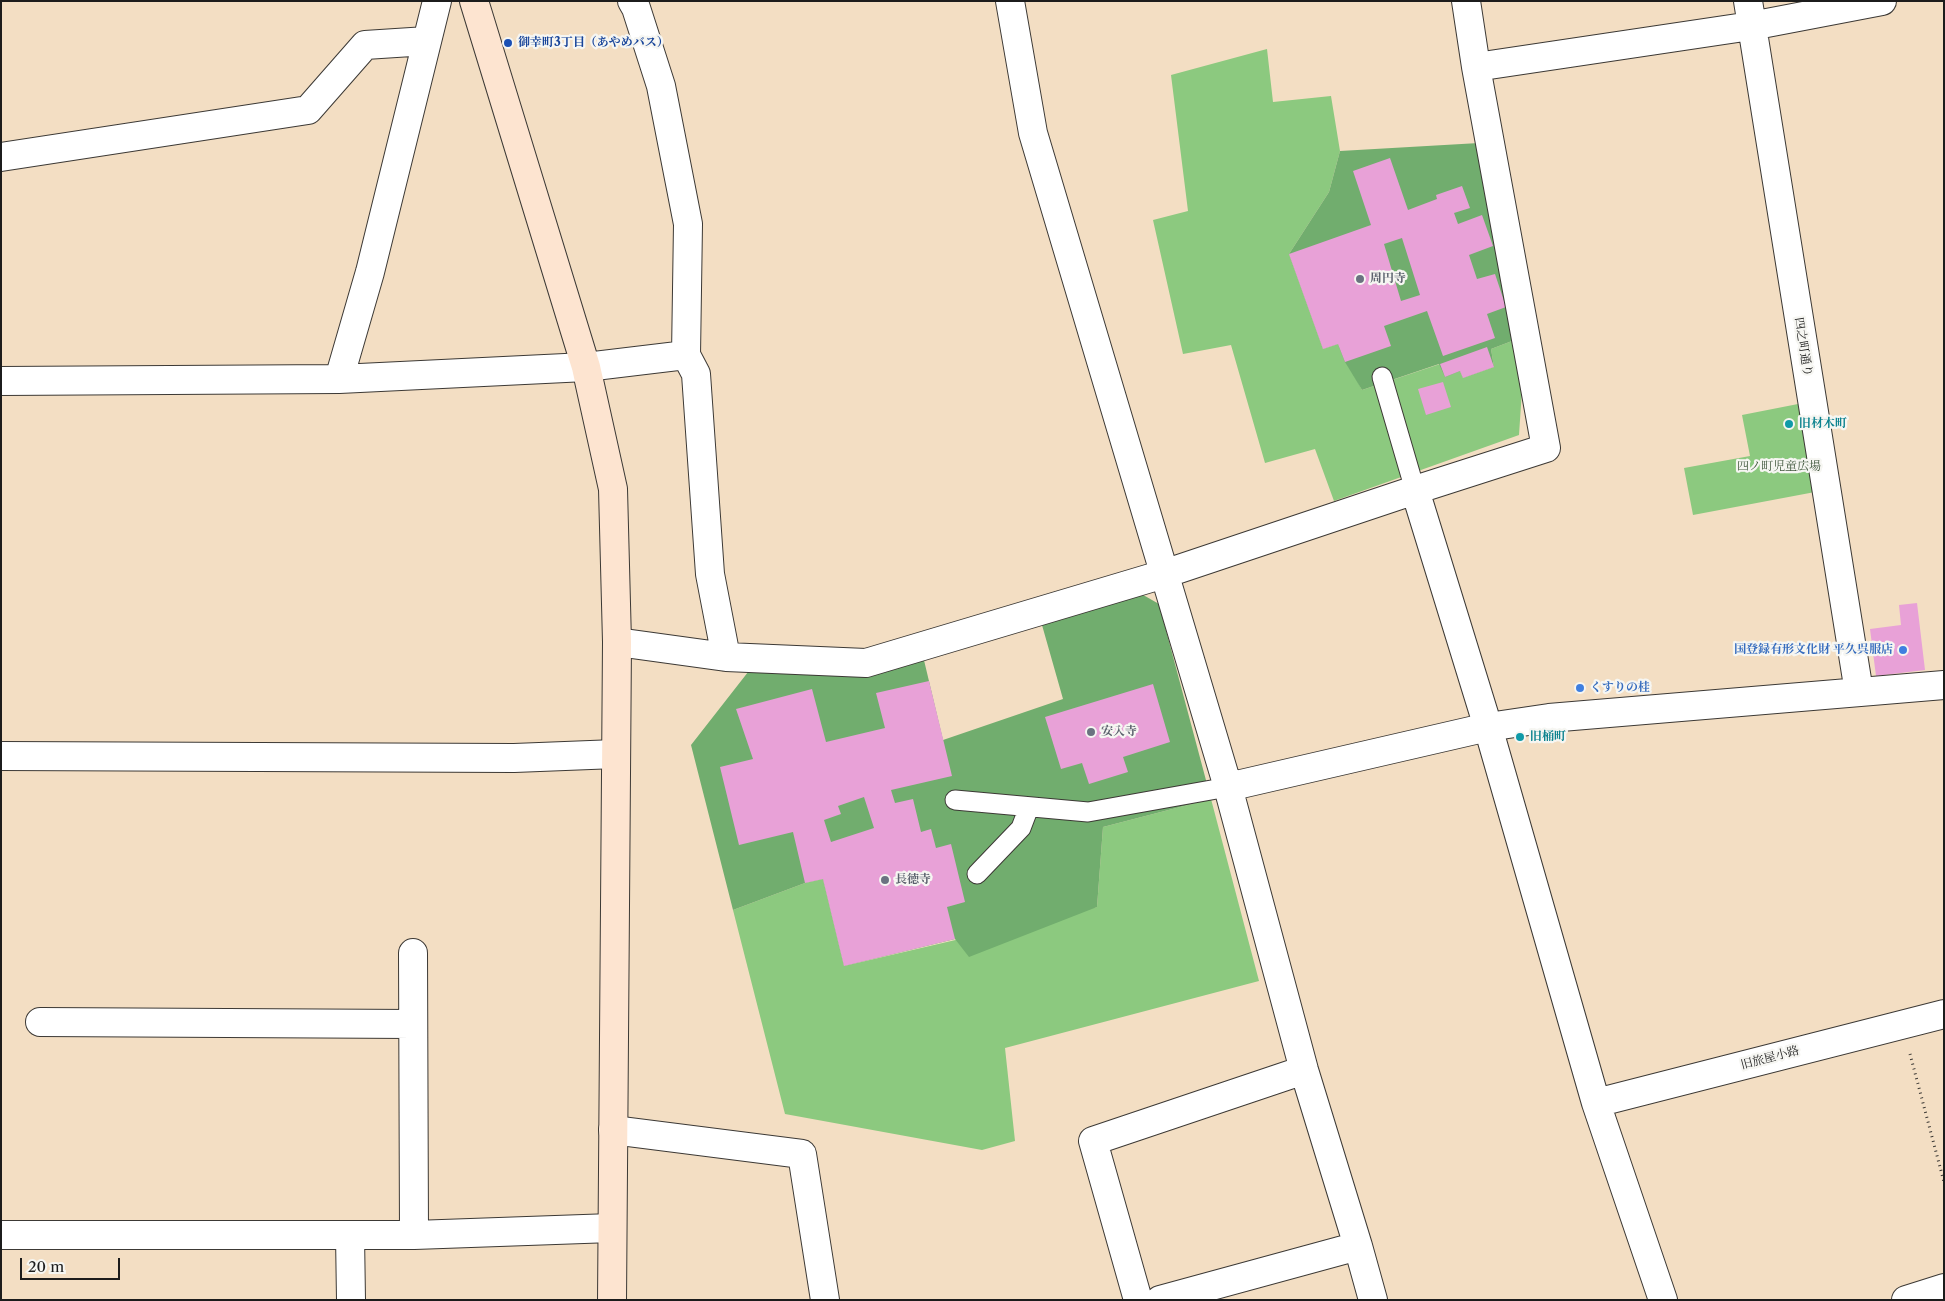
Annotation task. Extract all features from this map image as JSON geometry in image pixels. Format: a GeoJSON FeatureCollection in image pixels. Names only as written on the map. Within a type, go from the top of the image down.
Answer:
{"type":"FeatureCollection","features":[{"type":"Feature","properties":{"kind":"street"},"geometry":{"type":"LineString","coordinates":[[338,379],[370,272],[436,1]]}},
{"type":"Feature","properties":{"kind":"street"},"geometry":{"type":"LineString","coordinates":[[474,1],[586,367],[613,489],[618,642],[612,1300]]}},
{"type":"Feature","properties":{"kind":"street"},"geometry":{"type":"LineString","coordinates":[[632,1],[662,86],[688,224],[686,355],[696,374],[710,574],[726,656]]}},
{"type":"Feature","properties":{"kind":"street"},"geometry":{"type":"LineString","coordinates":[[1010,1],[1033,133],[1228,787],[1304,1070],[1358,1246],[1372,1300]]}},
{"type":"Feature","properties":{"kind":"street"},"geometry":{"type":"LineString","coordinates":[[618,642],[726,656],[866,663],[1164,574],[1546,448],[1476,67],[1466,1]]}},
{"type":"Feature","properties":{"kind":"street"},"geometry":{"type":"LineString","coordinates":[[1476,67],[1749,14],[1882,1]]}},
{"type":"Feature","properties":{"kind":"street","name":"四之町通り"},"geometry":{"type":"LineString","coordinates":[[1749,14],[1860,692]]}},
{"type":"Feature","properties":{"kind":"street"},"geometry":{"type":"LineString","coordinates":[[1,157],[308,110],[365,46],[427,41]]}},
{"type":"Feature","properties":{"kind":"street"},"geometry":{"type":"LineString","coordinates":[[3,380],[338,379],[586,367],[686,355]]}},
{"type":"Feature","properties":{"kind":"street"},"geometry":{"type":"LineString","coordinates":[[1415,490],[1488,727],[1596,1103],[1663,1300]]}},
{"type":"Feature","properties":{"kind":"street"},"geometry":{"type":"LineString","coordinates":[[1228,787],[1488,727],[1549,718],[1944,685]]}},
{"type":"Feature","properties":{"kind":"street"},"geometry":{"type":"LineString","coordinates":[[1,756],[514,758],[616,754]]}},
{"type":"Feature","properties":{"kind":"street"},"geometry":{"type":"LineString","coordinates":[[413,954],[414,1235]]}},
{"type":"Feature","properties":{"kind":"street","name":"旧旅屋小路"},"geometry":{"type":"LineString","coordinates":[[1596,1103],[1902,1023],[1944,1014]]}},
{"type":"Feature","properties":{"kind":"street"},"geometry":{"type":"LineString","coordinates":[[40,1022],[413,1024]]}},
{"type":"Feature","properties":{"kind":"street"},"geometry":{"type":"LineString","coordinates":[[1138,1300],[1093,1141],[1304,1070]]}},
{"type":"Feature","properties":{"kind":"street"},"geometry":{"type":"LineString","coordinates":[[613,1130],[802,1154],[825,1300]]}},
{"type":"Feature","properties":{"kind":"street"},"geometry":{"type":"LineString","coordinates":[[1,1235],[414,1235],[612,1228]]}},
{"type":"Feature","properties":{"kind":"street"},"geometry":{"type":"LineString","coordinates":[[350,1235],[351,1300]]}},
{"type":"Feature","properties":{"kind":"street"},"geometry":{"type":"LineString","coordinates":[[1160,1300],[1358,1246]]}},
{"type":"Feature","properties":{"kind":"street"},"geometry":{"type":"LineString","coordinates":[[1906,1300],[1944,1288]]}},
{"type":"Feature","properties":{"kind":"lane"},"geometry":{"type":"LineString","coordinates":[[1382,377],[1415,490]]}},
{"type":"Feature","properties":{"kind":"lane"},"geometry":{"type":"LineString","coordinates":[[955,800],[1088,812],[1228,787]]}},
{"type":"Feature","properties":{"kind":"lane"},"geometry":{"type":"LineString","coordinates":[[977,874],[1021,828],[1028,807]]}},
{"type":"Feature","properties":{"kind":"path"},"geometry":{"type":"LineString","coordinates":[[1902,1023],[1944,1182]]}},
{"type":"Feature","properties":{"kind":"green space"},"geometry":{"type":"Polygon","coordinates":[[[1267,49],[1273,102],[1331,96],[1340,151],[1329,192],[1289,254],[1323,349],[1338,344],[1362,390],[1440,364],[1460,371],[1463,378],[1494,367],[1491,349],[1512,341],[1522,390],[1519,435],[1334,501],[1315,449],[1265,463],[1231,345],[1183,354],[1153,220],[1188,211],[1171,75],[1267,49]]]}},
{"type":"Feature","properties":{"kind":"green space"},"geometry":{"type":"Polygon","coordinates":[[[1479,143],[1512,341],[1491,349],[1494,367],[1463,378],[1460,371],[1445,377],[1439,364],[1362,390],[1345,362],[1338,344],[1323,349],[1289,254],[1329,192],[1340,151],[1479,143]]]}},
{"type":"Feature","properties":{"kind":"green space","name":"四ノ町児童広場"},"geometry":{"type":"Polygon","coordinates":[[[1798,404],[1815,492],[1693,515],[1684,468],[1750,456],[1742,415],[1798,404]]]}},
{"type":"Feature","properties":{"kind":"green space"},"geometry":{"type":"Polygon","coordinates":[[[1138,592],[1159,604],[1211,799],[1103,827],[1097,907],[969,957],[955,939],[844,966],[823,879],[805,883],[733,910],[691,745],[759,658],[923,656],[943,740],[1063,699],[1040,618],[1138,592]]]}},
{"type":"Feature","properties":{"kind":"green space"},"geometry":{"type":"Polygon","coordinates":[[[1211,799],[1259,981],[1005,1048],[1015,1141],[982,1150],[785,1114],[733,910],[805,883],[823,879],[844,966],[1097,907],[1103,827],[1211,799]]]}},
{"type":"Feature","properties":{"kind":"building"},"geometry":{"type":"Polygon","coordinates":[[[1390,158],[1408,210],[1437,199],[1436,195],[1462,186],[1470,208],[1454,213],[1458,224],[1482,215],[1493,246],[1469,255],[1477,279],[1495,274],[1506,307],[1487,314],[1495,338],[1443,356],[1427,311],[1384,326],[1391,346],[1345,362],[1338,344],[1323,349],[1289,254],[1371,225],[1353,171],[1390,158]],[[1402,238],[1384,244],[1401,301],[1420,295],[1402,238]]]}},
{"type":"Feature","properties":{"kind":"building"},"geometry":{"type":"Polygon","coordinates":[[[1487,347],[1494,367],[1463,378],[1460,371],[1445,377],[1440,364],[1487,347]]]}},
{"type":"Feature","properties":{"kind":"building"},"geometry":{"type":"Polygon","coordinates":[[[1443,382],[1451,407],[1426,415],[1418,389],[1443,382]]]}},
{"type":"Feature","properties":{"kind":"building"},"geometry":{"type":"Polygon","coordinates":[[[1917,603],[1925,670],[1876,676],[1870,629],[1901,625],[1899,605],[1917,603]]]}},
{"type":"Feature","properties":{"kind":"building"},"geometry":{"type":"Polygon","coordinates":[[[929,681],[952,776],[891,790],[895,803],[913,799],[921,832],[931,829],[936,848],[951,844],[965,902],[947,907],[955,939],[844,966],[823,879],[805,883],[793,832],[739,845],[720,767],[753,759],[736,709],[812,689],[826,742],[885,728],[876,693],[929,681]],[[864,797],[838,806],[841,814],[824,820],[831,842],[874,828],[864,797]]]}},
{"type":"Feature","properties":{"kind":"building"},"geometry":{"type":"Polygon","coordinates":[[[1153,684],[1170,742],[1123,757],[1128,772],[1089,784],[1082,763],[1061,769],[1045,717],[1153,684]]]}},
{"type":"Feature","properties":{"kind":"place","name":"御幸町3丁目（あやめバス）"},"geometry":{"type":"Point","coordinates":[508,43]}},
{"type":"Feature","properties":{"kind":"place","name":"周円寺"},"geometry":{"type":"Point","coordinates":[1360,279]}},
{"type":"Feature","properties":{"kind":"place","name":"旧材木町"},"geometry":{"type":"Point","coordinates":[1789,424]}},
{"type":"Feature","properties":{"kind":"place","name":"国登録有形文化財 平久呉服店"},"geometry":{"type":"Point","coordinates":[1903,650]}},
{"type":"Feature","properties":{"kind":"place","name":"くすりの桂"},"geometry":{"type":"Point","coordinates":[1580,688]}},
{"type":"Feature","properties":{"kind":"place","name":"安入寺"},"geometry":{"type":"Point","coordinates":[1091,732]}},
{"type":"Feature","properties":{"kind":"place","name":"旧桶町"},"geometry":{"type":"Point","coordinates":[1520,737]}},
{"type":"Feature","properties":{"kind":"place","name":"長徳寺"},"geometry":{"type":"Point","coordinates":[885,880]}}]}
